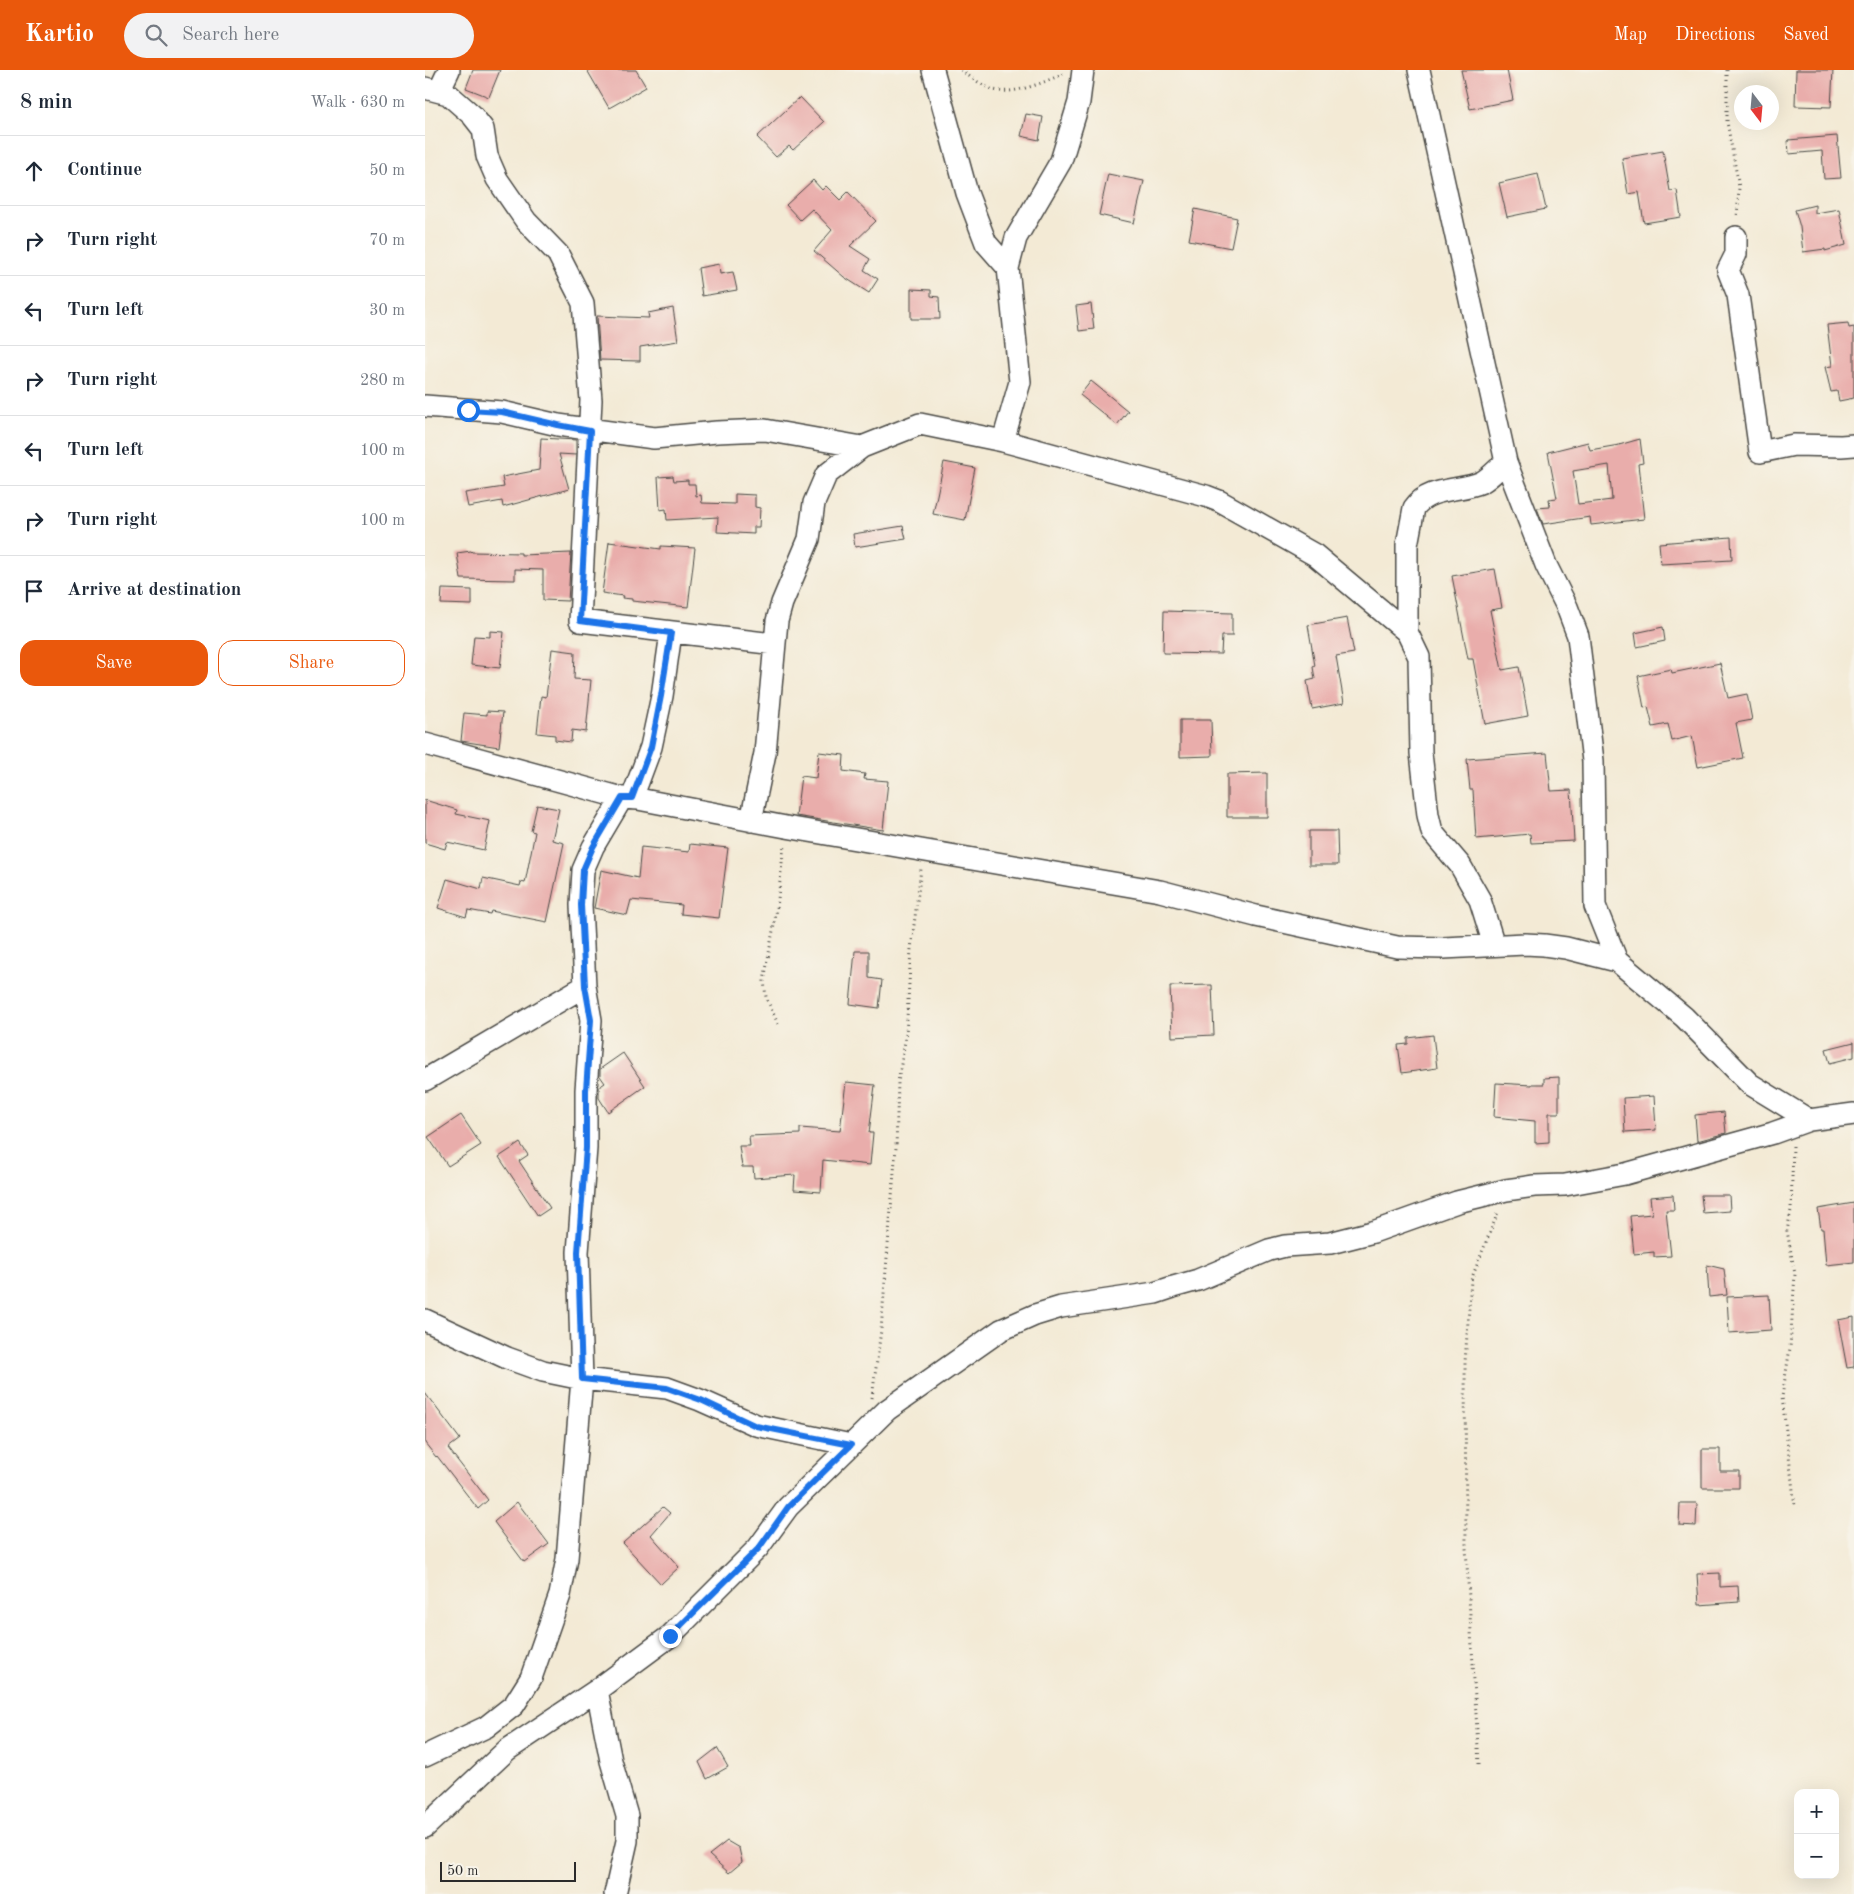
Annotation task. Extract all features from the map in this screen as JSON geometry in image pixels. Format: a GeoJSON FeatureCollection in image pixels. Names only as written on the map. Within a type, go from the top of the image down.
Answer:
{"type":"FeatureCollection","features":[{"type":"Feature","properties":{"kind":"street"},"geometry":{"type":"LineString","coordinates":[[449,70],[432,89],[448,94],[472,115],[483,129],[487,156],[497,179],[526,221],[557,254],[583,303],[591,400],[580,621],[774,644]]}},
{"type":"Feature","properties":{"kind":"street"},"geometry":{"type":"LineString","coordinates":[[933,70],[967,193],[986,243],[1008,268]]}},
{"type":"Feature","properties":{"kind":"street"},"geometry":{"type":"LineString","coordinates":[[1419,70],[1506,462],[1546,565],[1567,607],[1578,636],[1593,761],[1595,906],[1617,961]]}},
{"type":"Feature","properties":{"kind":"street"},"geometry":{"type":"LineString","coordinates":[[1003,441],[1020,382],[1008,268],[1016,238],[1061,161],[1079,102],[1076,71]]}},
{"type":"Feature","properties":{"kind":"street"},"geometry":{"type":"LineString","coordinates":[[1736,237],[1736,254],[1728,270],[1738,295],[1760,452],[1794,445],[1854,445]]}},
{"type":"Feature","properties":{"kind":"street"},"geometry":{"type":"LineString","coordinates":[[425,406],[502,412],[590,431],[654,438],[765,430],[862,447]]}},
{"type":"Feature","properties":{"kind":"street"},"geometry":{"type":"LineString","coordinates":[[751,821],[765,753],[777,621],[781,603],[809,539],[814,503],[826,475],[862,447],[920,424],[1003,441],[1207,496],[1219,501],[1315,555],[1407,632],[1419,657],[1421,753],[1427,815],[1432,832],[1460,865],[1480,900],[1494,945]]}},
{"type":"Feature","properties":{"kind":"street"},"geometry":{"type":"LineString","coordinates":[[1407,632],[1407,545],[1414,508],[1417,503],[1429,495],[1480,483],[1506,462]]}},
{"type":"Feature","properties":{"kind":"street"},"geometry":{"type":"LineString","coordinates":[[425,1756],[486,1727],[513,1705],[531,1678],[560,1595],[567,1559],[582,1379],[578,1252],[586,1148],[586,1090],[591,1020],[585,986],[581,905],[583,870],[593,847],[627,798],[651,747],[671,633]]}},
{"type":"Feature","properties":{"kind":"street"},"geometry":{"type":"LineString","coordinates":[[425,744],[627,798],[923,851],[1160,890],[1257,916],[1397,947],[1443,948],[1544,944],[1617,961],[1684,1017],[1750,1084],[1802,1123]]}},
{"type":"Feature","properties":{"kind":"street"},"geometry":{"type":"LineString","coordinates":[[425,1080],[585,986]]}},
{"type":"Feature","properties":{"kind":"street"},"geometry":{"type":"LineString","coordinates":[[425,1827],[507,1750],[597,1690],[670,1636],[759,1548],[788,1507],[887,1410],[1001,1330],[1035,1315],[1061,1307],[1155,1293],[1199,1280],[1269,1250],[1285,1246],[1330,1243],[1373,1232],[1457,1202],[1506,1190],[1534,1186],[1565,1185],[1625,1174],[1727,1147],[1802,1123],[1854,1114]]}},
{"type":"Feature","properties":{"kind":"street"},"geometry":{"type":"LineString","coordinates":[[425,1320],[507,1358],[543,1372],[582,1379],[667,1388],[701,1400],[756,1426],[851,1445]]}},
{"type":"Feature","properties":{"kind":"street"},"geometry":{"type":"LineString","coordinates":[[597,1690],[611,1761],[627,1816],[627,1841],[615,1894]]}},
{"type":"Feature","properties":{"kind":"path"},"geometry":{"type":"LineString","coordinates":[[961,70],[993,90],[1005,91],[1020,90],[1076,71]]}},
{"type":"Feature","properties":{"kind":"path"},"geometry":{"type":"LineString","coordinates":[[1727,70],[1727,122],[1739,187],[1736,237]]}},
{"type":"Feature","properties":{"kind":"path"},"geometry":{"type":"LineString","coordinates":[[777,1024],[766,997],[764,981],[777,908],[786,827]]}},
{"type":"Feature","properties":{"kind":"path"},"geometry":{"type":"LineString","coordinates":[[872,1399],[881,1330],[896,1148],[898,1082],[906,1035],[911,949],[923,851]]}},
{"type":"Feature","properties":{"kind":"path"},"geometry":{"type":"LineString","coordinates":[[1795,1507],[1782,1397],[1790,1348],[1795,1274],[1787,1231],[1802,1123]]}},
{"type":"Feature","properties":{"kind":"path"},"geometry":{"type":"LineString","coordinates":[[1479,1764],[1466,1548],[1465,1362],[1471,1280],[1506,1190]]}},
{"type":"Feature","properties":{"kind":"building"},"geometry":{"type":"Polygon","coordinates":[[[473,70],[500,70],[489,97],[466,88],[473,70]]]}},
{"type":"Feature","properties":{"kind":"building"},"geometry":{"type":"Polygon","coordinates":[[[587,70],[636,70],[646,87],[609,108],[587,70]]]}},
{"type":"Feature","properties":{"kind":"building"},"geometry":{"type":"Polygon","coordinates":[[[1461,70],[1507,70],[1513,100],[1470,109],[1461,70]]]}},
{"type":"Feature","properties":{"kind":"building"},"geometry":{"type":"Polygon","coordinates":[[[1796,70],[1833,70],[1831,107],[1795,106],[1796,70]]]}},
{"type":"Feature","properties":{"kind":"building"},"geometry":{"type":"Polygon","coordinates":[[[800,97],[824,122],[793,150],[789,146],[776,157],[757,137],[800,97]]]}},
{"type":"Feature","properties":{"kind":"building"},"geometry":{"type":"Polygon","coordinates":[[[1026,114],[1043,117],[1039,140],[1021,136],[1026,114]]]}},
{"type":"Feature","properties":{"kind":"building"},"geometry":{"type":"Polygon","coordinates":[[[1837,136],[1841,178],[1824,179],[1822,151],[1789,154],[1788,140],[1837,136]]]}},
{"type":"Feature","properties":{"kind":"building"},"geometry":{"type":"Polygon","coordinates":[[[1663,151],[1670,191],[1677,190],[1681,217],[1644,223],[1639,192],[1628,194],[1622,158],[1663,151]]]}},
{"type":"Feature","properties":{"kind":"building"},"geometry":{"type":"Polygon","coordinates":[[[1108,174],[1144,181],[1134,223],[1099,215],[1108,174]]]}},
{"type":"Feature","properties":{"kind":"building"},"geometry":{"type":"Polygon","coordinates":[[[1538,174],[1546,209],[1507,217],[1499,183],[1538,174]]]}},
{"type":"Feature","properties":{"kind":"building"},"geometry":{"type":"Polygon","coordinates":[[[813,180],[822,190],[826,186],[840,200],[848,192],[876,221],[850,246],[870,259],[864,270],[878,279],[869,293],[844,277],[814,251],[832,230],[812,209],[800,220],[786,205],[813,180]]]}},
{"type":"Feature","properties":{"kind":"building"},"geometry":{"type":"Polygon","coordinates":[[[1815,205],[1815,213],[1839,209],[1846,245],[1825,251],[1825,249],[1803,252],[1800,227],[1795,210],[1815,205]]]}},
{"type":"Feature","properties":{"kind":"building"},"geometry":{"type":"Polygon","coordinates":[[[1195,209],[1237,218],[1231,248],[1189,240],[1195,209]]]}},
{"type":"Feature","properties":{"kind":"building"},"geometry":{"type":"Polygon","coordinates":[[[719,264],[720,274],[733,272],[737,290],[702,296],[698,268],[719,264]]]}},
{"type":"Feature","properties":{"kind":"building"},"geometry":{"type":"Polygon","coordinates":[[[911,289],[931,290],[931,296],[939,297],[940,319],[911,319],[911,289]]]}},
{"type":"Feature","properties":{"kind":"building"},"geometry":{"type":"Polygon","coordinates":[[[1091,304],[1094,329],[1079,331],[1076,306],[1091,304]]]}},
{"type":"Feature","properties":{"kind":"building"},"geometry":{"type":"Polygon","coordinates":[[[673,308],[678,341],[640,347],[640,361],[600,360],[597,316],[649,318],[648,313],[673,308]]]}},
{"type":"Feature","properties":{"kind":"building"},"geometry":{"type":"Polygon","coordinates":[[[1848,323],[1849,328],[1854,327],[1854,398],[1839,401],[1837,391],[1831,392],[1825,367],[1832,366],[1827,325],[1848,323]]]}},
{"type":"Feature","properties":{"kind":"building"},"geometry":{"type":"Polygon","coordinates":[[[1091,381],[1128,411],[1117,425],[1080,395],[1091,381]]]}},
{"type":"Feature","properties":{"kind":"building"},"geometry":{"type":"Polygon","coordinates":[[[541,438],[576,440],[576,455],[559,454],[569,489],[503,507],[502,501],[468,507],[465,493],[504,487],[502,477],[539,470],[541,438]]]}},
{"type":"Feature","properties":{"kind":"building"},"geometry":{"type":"Polygon","coordinates":[[[1640,439],[1643,463],[1638,464],[1644,519],[1591,525],[1590,517],[1543,524],[1537,508],[1550,507],[1549,499],[1557,498],[1548,452],[1588,442],[1590,450],[1640,439]],[[1609,465],[1573,471],[1578,504],[1612,500],[1609,465]]]}},
{"type":"Feature","properties":{"kind":"building"},"geometry":{"type":"Polygon","coordinates":[[[944,462],[975,468],[965,520],[933,514],[944,462]]]}},
{"type":"Feature","properties":{"kind":"building"},"geometry":{"type":"Polygon","coordinates":[[[673,476],[674,481],[688,480],[688,484],[695,484],[696,496],[701,495],[702,503],[735,504],[735,494],[755,495],[755,507],[760,508],[759,527],[754,527],[754,534],[717,532],[718,517],[667,520],[666,509],[660,510],[658,477],[673,476]]]}},
{"type":"Feature","properties":{"kind":"building"},"geometry":{"type":"Polygon","coordinates":[[[903,526],[906,539],[855,547],[853,534],[903,526]]]}},
{"type":"Feature","properties":{"kind":"building"},"geometry":{"type":"Polygon","coordinates":[[[1731,537],[1732,560],[1661,564],[1659,543],[1731,537]]]}},
{"type":"Feature","properties":{"kind":"building"},"geometry":{"type":"Polygon","coordinates":[[[609,542],[661,549],[661,546],[695,548],[688,607],[632,601],[632,599],[622,598],[623,596],[602,593],[609,542]]]}},
{"type":"Feature","properties":{"kind":"building"},"geometry":{"type":"Polygon","coordinates":[[[471,551],[521,553],[521,555],[571,553],[568,601],[543,600],[543,570],[515,569],[515,580],[461,579],[457,553],[471,551]]]}},
{"type":"Feature","properties":{"kind":"building"},"geometry":{"type":"Polygon","coordinates":[[[1495,569],[1502,608],[1490,610],[1502,670],[1519,667],[1528,716],[1485,724],[1473,659],[1468,659],[1452,576],[1495,569]]]}},
{"type":"Feature","properties":{"kind":"building"},"geometry":{"type":"Polygon","coordinates":[[[442,589],[472,590],[472,605],[441,604],[442,589]]]}},
{"type":"Feature","properties":{"kind":"building"},"geometry":{"type":"Polygon","coordinates":[[[1164,611],[1232,613],[1232,636],[1222,636],[1221,654],[1163,653],[1164,611]]]}},
{"type":"Feature","properties":{"kind":"building"},"geometry":{"type":"Polygon","coordinates":[[[1347,618],[1354,653],[1336,656],[1344,703],[1312,709],[1307,681],[1315,679],[1313,667],[1315,666],[1308,625],[1347,618]]]}},
{"type":"Feature","properties":{"kind":"building"},"geometry":{"type":"Polygon","coordinates":[[[1663,627],[1665,641],[1637,647],[1635,633],[1663,627]]]}},
{"type":"Feature","properties":{"kind":"building"},"geometry":{"type":"Polygon","coordinates":[[[490,631],[504,632],[500,668],[471,665],[474,636],[490,637],[490,631]]]}},
{"type":"Feature","properties":{"kind":"building"},"geometry":{"type":"Polygon","coordinates":[[[552,649],[575,652],[574,679],[591,680],[586,732],[572,730],[571,742],[555,740],[555,735],[537,733],[541,696],[546,697],[552,649]]]}},
{"type":"Feature","properties":{"kind":"building"},"geometry":{"type":"Polygon","coordinates":[[[1720,663],[1728,698],[1747,694],[1752,720],[1736,723],[1743,758],[1698,767],[1692,736],[1672,741],[1668,724],[1653,727],[1648,707],[1644,708],[1638,676],[1671,669],[1672,673],[1720,663]]]}},
{"type":"Feature","properties":{"kind":"building"},"geometry":{"type":"Polygon","coordinates":[[[487,711],[503,712],[499,747],[461,741],[464,713],[487,715],[487,711]]]}},
{"type":"Feature","properties":{"kind":"building"},"geometry":{"type":"Polygon","coordinates":[[[1180,720],[1211,720],[1212,756],[1180,757],[1180,720]]]}},
{"type":"Feature","properties":{"kind":"building"},"geometry":{"type":"Polygon","coordinates":[[[819,752],[844,755],[843,771],[865,774],[864,779],[888,781],[883,830],[796,816],[801,776],[816,778],[819,752]]]}},
{"type":"Feature","properties":{"kind":"building"},"geometry":{"type":"Polygon","coordinates":[[[1547,753],[1551,791],[1571,790],[1574,841],[1531,843],[1530,834],[1476,839],[1473,790],[1470,790],[1467,759],[1547,753]]]}},
{"type":"Feature","properties":{"kind":"building"},"geometry":{"type":"Polygon","coordinates":[[[1267,773],[1267,817],[1227,817],[1227,774],[1267,773]]]}},
{"type":"Feature","properties":{"kind":"building"},"geometry":{"type":"Polygon","coordinates":[[[425,800],[457,810],[456,814],[490,821],[484,850],[447,842],[445,849],[425,843],[425,800]]]}},
{"type":"Feature","properties":{"kind":"building"},"geometry":{"type":"Polygon","coordinates":[[[537,805],[559,809],[552,840],[564,843],[547,922],[491,911],[490,914],[468,910],[466,917],[438,908],[447,879],[481,889],[483,878],[520,886],[521,882],[525,883],[535,832],[531,831],[537,805]]]}},
{"type":"Feature","properties":{"kind":"building"},"geometry":{"type":"Polygon","coordinates":[[[1309,831],[1337,831],[1338,865],[1309,865],[1309,831]]]}},
{"type":"Feature","properties":{"kind":"building"},"geometry":{"type":"Polygon","coordinates":[[[690,844],[728,848],[719,918],[681,914],[682,905],[631,900],[627,915],[594,908],[601,870],[638,878],[641,847],[689,852],[690,844]]]}},
{"type":"Feature","properties":{"kind":"building"},"geometry":{"type":"Polygon","coordinates":[[[855,951],[869,951],[869,978],[882,980],[879,1008],[850,1004],[855,951]]]}},
{"type":"Feature","properties":{"kind":"building"},"geometry":{"type":"Polygon","coordinates":[[[1212,985],[1214,1035],[1172,1037],[1170,986],[1212,985]]]}},
{"type":"Feature","properties":{"kind":"building"},"geometry":{"type":"Polygon","coordinates":[[[1433,1035],[1437,1068],[1402,1073],[1398,1045],[1408,1044],[1408,1038],[1433,1035]]]}},
{"type":"Feature","properties":{"kind":"building"},"geometry":{"type":"Polygon","coordinates":[[[1854,1042],[1854,1057],[1830,1063],[1826,1049],[1854,1042]]]}},
{"type":"Feature","properties":{"kind":"building"},"geometry":{"type":"Polygon","coordinates":[[[623,1053],[645,1086],[608,1112],[599,1098],[599,1087],[605,1083],[600,1076],[600,1069],[623,1053]]]}},
{"type":"Feature","properties":{"kind":"building"},"geometry":{"type":"Polygon","coordinates":[[[1559,1077],[1559,1113],[1549,1113],[1549,1142],[1535,1143],[1535,1121],[1494,1117],[1496,1083],[1544,1084],[1544,1078],[1559,1077]]]}},
{"type":"Feature","properties":{"kind":"building"},"geometry":{"type":"Polygon","coordinates":[[[846,1082],[875,1085],[869,1133],[873,1133],[870,1165],[823,1160],[821,1192],[794,1190],[795,1175],[754,1178],[753,1167],[742,1167],[739,1146],[750,1146],[749,1136],[800,1134],[800,1128],[840,1131],[846,1082]]]}},
{"type":"Feature","properties":{"kind":"building"},"geometry":{"type":"Polygon","coordinates":[[[1654,1096],[1656,1130],[1625,1132],[1623,1098],[1654,1096]]]}},
{"type":"Feature","properties":{"kind":"building"},"geometry":{"type":"Polygon","coordinates":[[[1724,1112],[1726,1133],[1697,1141],[1695,1115],[1724,1112]]]}},
{"type":"Feature","properties":{"kind":"building"},"geometry":{"type":"Polygon","coordinates":[[[461,1115],[481,1145],[448,1166],[428,1137],[461,1115]]]}},
{"type":"Feature","properties":{"kind":"building"},"geometry":{"type":"Polygon","coordinates":[[[520,1143],[528,1155],[519,1161],[550,1208],[538,1216],[499,1157],[520,1143]]]}},
{"type":"Feature","properties":{"kind":"building"},"geometry":{"type":"Polygon","coordinates":[[[1673,1195],[1674,1210],[1666,1210],[1671,1256],[1654,1257],[1654,1252],[1634,1254],[1630,1216],[1652,1214],[1650,1197],[1673,1195]]]}},
{"type":"Feature","properties":{"kind":"building"},"geometry":{"type":"Polygon","coordinates":[[[1701,1195],[1729,1195],[1730,1211],[1703,1213],[1701,1195]]]}},
{"type":"Feature","properties":{"kind":"building"},"geometry":{"type":"Polygon","coordinates":[[[1854,1203],[1854,1262],[1826,1265],[1823,1229],[1821,1229],[1818,1209],[1854,1203]]]}},
{"type":"Feature","properties":{"kind":"building"},"geometry":{"type":"Polygon","coordinates":[[[1707,1265],[1724,1269],[1727,1295],[1709,1297],[1707,1265]]]}},
{"type":"Feature","properties":{"kind":"building"},"geometry":{"type":"Polygon","coordinates":[[[1769,1295],[1771,1330],[1729,1333],[1727,1297],[1769,1295]]]}},
{"type":"Feature","properties":{"kind":"building"},"geometry":{"type":"Polygon","coordinates":[[[1854,1317],[1854,1367],[1847,1368],[1838,1320],[1854,1317]]]}},
{"type":"Feature","properties":{"kind":"building"},"geometry":{"type":"Polygon","coordinates":[[[425,1393],[460,1439],[448,1448],[488,1500],[478,1509],[425,1443],[425,1393]]]}},
{"type":"Feature","properties":{"kind":"building"},"geometry":{"type":"Polygon","coordinates":[[[1702,1449],[1720,1449],[1720,1471],[1739,1471],[1739,1488],[1702,1488],[1702,1449]]]}},
{"type":"Feature","properties":{"kind":"building"},"geometry":{"type":"Polygon","coordinates":[[[517,1502],[549,1544],[524,1562],[494,1522],[517,1502]]]}},
{"type":"Feature","properties":{"kind":"building"},"geometry":{"type":"Polygon","coordinates":[[[1680,1503],[1697,1503],[1696,1526],[1679,1525],[1680,1503]]]}},
{"type":"Feature","properties":{"kind":"building"},"geometry":{"type":"Polygon","coordinates":[[[663,1507],[670,1513],[651,1535],[679,1567],[661,1584],[623,1543],[663,1507]]]}},
{"type":"Feature","properties":{"kind":"building"},"geometry":{"type":"Polygon","coordinates":[[[1720,1573],[1720,1587],[1738,1586],[1739,1602],[1699,1605],[1697,1574],[1720,1573]]]}},
{"type":"Feature","properties":{"kind":"building"},"geometry":{"type":"Polygon","coordinates":[[[717,1748],[728,1767],[707,1779],[699,1762],[717,1748]]]}},
{"type":"Feature","properties":{"kind":"building"},"geometry":{"type":"Polygon","coordinates":[[[727,1841],[739,1848],[742,1862],[729,1873],[709,1855],[727,1841]]]}},
{"type":"Feature","properties":{"kind":"route"},"geometry":{"type":"LineString","coordinates":[[468,410],[502,412],[590,431],[580,621],[671,633],[651,747],[632,798],[622,798],[593,847],[583,870],[581,905],[585,986],[591,1020],[586,1090],[586,1148],[578,1252],[582,1379],[667,1388],[701,1400],[756,1426],[851,1445],[788,1507],[759,1548],[742,1566],[670,1636]]}}]}
